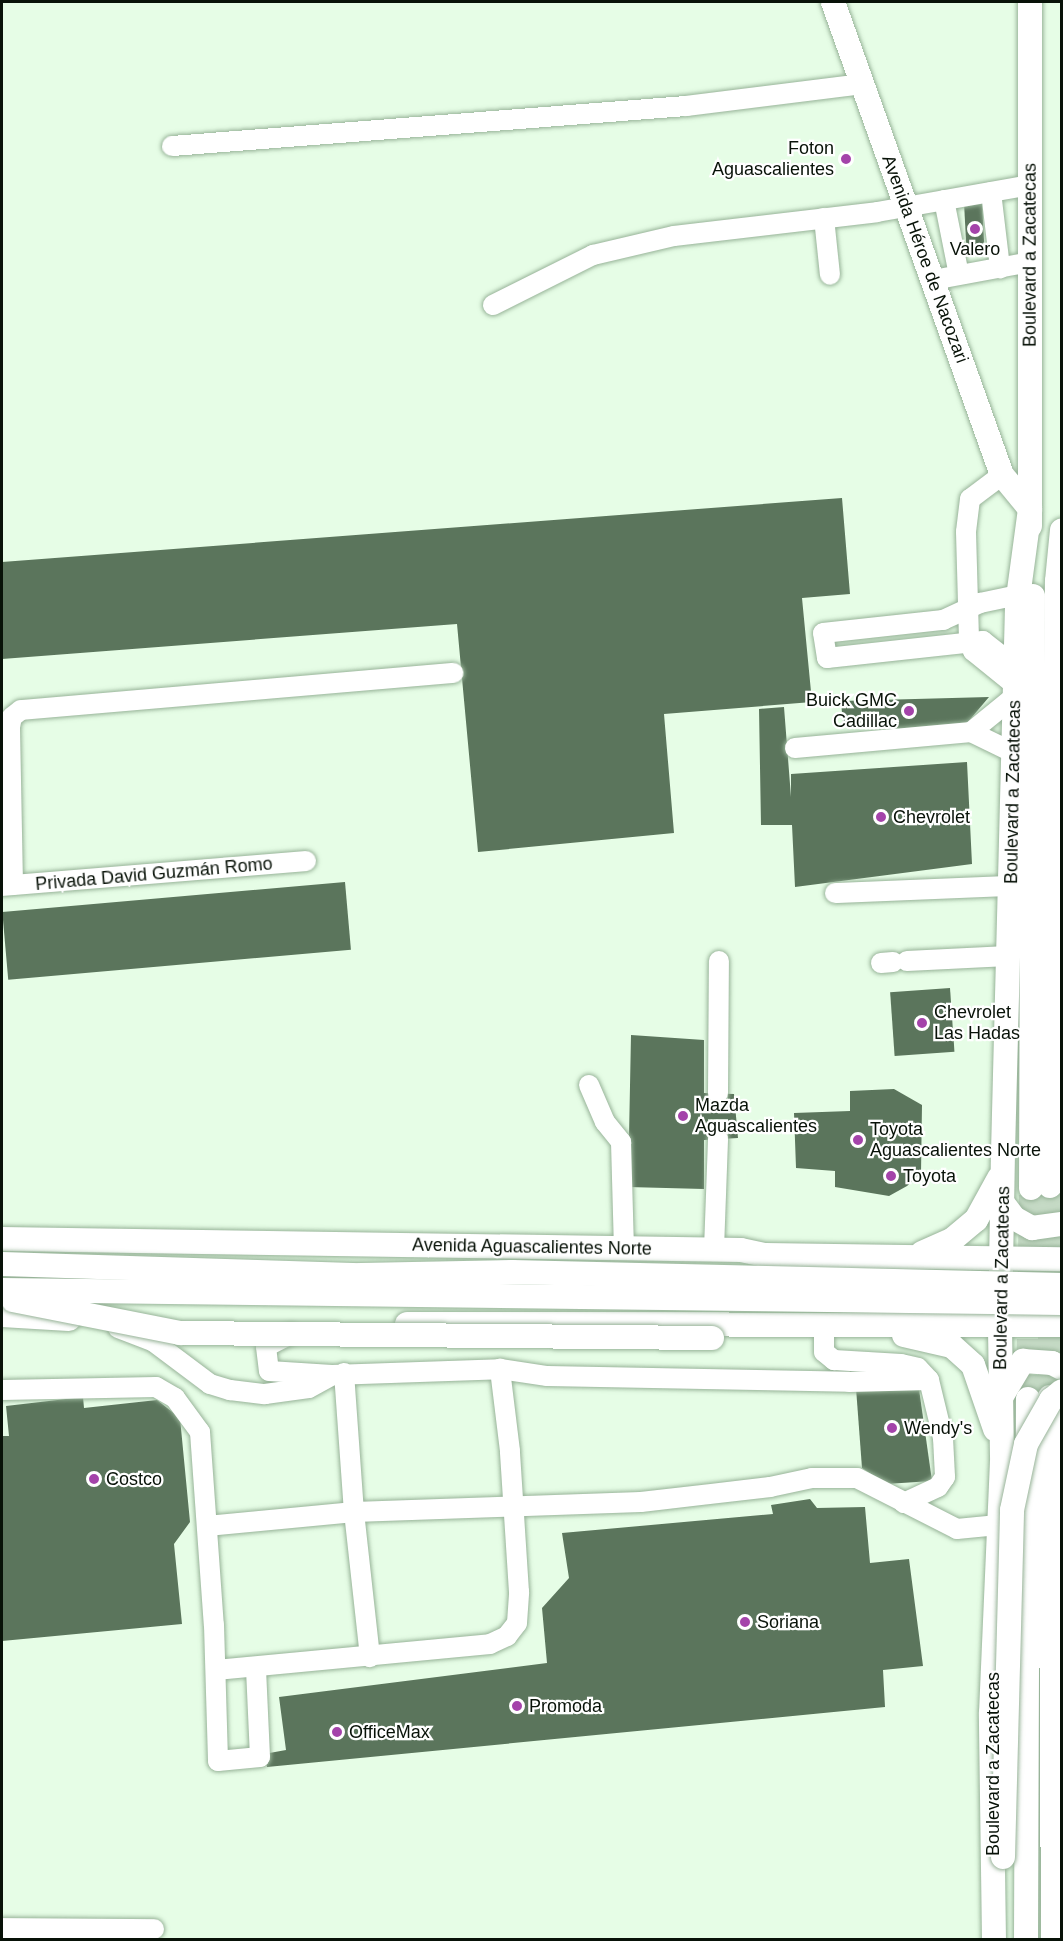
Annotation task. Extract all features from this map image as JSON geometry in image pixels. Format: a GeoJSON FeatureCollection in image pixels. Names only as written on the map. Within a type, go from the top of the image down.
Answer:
{"type":"FeatureCollection","features":[{"type":"Feature","properties":{"kind":"main road","name":"Avenida Héroe de Nacozari"},"geometry":{"type":"LineString","coordinates":[[833,2],[1002,475],[1030,509]]}},
{"type":"Feature","properties":{"kind":"main road"},"geometry":{"type":"LineString","coordinates":[[840,2],[845,33]]}},
{"type":"Feature","properties":{"kind":"main road","name":"Boulevard a Zacatecas"},"geometry":{"type":"LineString","coordinates":[[1030,2],[1030,509],[1040,1187],[1057,581],[1062,530]]}},
{"type":"Feature","properties":{"kind":"main road","name":"Boulevard a Zacatecas"},"geometry":{"type":"LineString","coordinates":[[994,1940],[990,1713],[1002,1456],[1000,1324],[1008,956],[1018,600],[1030,509]]}},
{"type":"Feature","properties":{"kind":"main road"},"geometry":{"type":"LineString","coordinates":[[903,1256],[940,1246],[976,1220],[992,1195],[1004,1152]]}},
{"type":"Feature","properties":{"kind":"main road"},"geometry":{"type":"LineString","coordinates":[[1002,1202],[1014,1218],[1032,1228],[1062,1224]]}},
{"type":"Feature","properties":{"kind":"main road","name":"Avenida Aguascalientes Norte"},"geometry":{"type":"LineString","coordinates":[[2,1239],[714,1249],[765,1255],[1062,1259]]}},
{"type":"Feature","properties":{"kind":"main road"},"geometry":{"type":"LineString","coordinates":[[361,1286],[395,1263],[739,1262],[765,1255]]}},
{"type":"Feature","properties":{"kind":"main road"},"geometry":{"type":"LineString","coordinates":[[936,1257],[951,1260],[963,1269],[971,1290],[968,1305],[958,1317],[936,1324]]}},
{"type":"Feature","properties":{"kind":"main road","name":"Avenida Aguascalientes Norte"},"geometry":{"type":"LineString","coordinates":[[2,1264],[361,1286],[558,1273],[1062,1285]]}},
{"type":"Feature","properties":{"kind":"main road"},"geometry":{"type":"LineString","coordinates":[[361,1286],[419,1307],[647,1314],[671,1324]]}},
{"type":"Feature","properties":{"kind":"main road","name":"Avenida Aguascalientes Norte"},"geometry":{"type":"LineString","coordinates":[[2,1290],[361,1286],[1062,1303]]}},
{"type":"Feature","properties":{"kind":"main road"},"geometry":{"type":"LineString","coordinates":[[2,1298],[180,1333],[712,1338],[777,1335],[820,1324]]}},
{"type":"Feature","properties":{"kind":"main road"},"geometry":{"type":"LineString","coordinates":[[2,1315],[95,1320],[309,1324],[1062,1325]]}},
{"type":"Feature","properties":{"kind":"main road"},"geometry":{"type":"LineString","coordinates":[[867,1325],[883,1332],[952,1346],[963,1355],[979,1380],[1002,1456]]}},
{"type":"Feature","properties":{"kind":"main road"},"geometry":{"type":"LineString","coordinates":[[1001,1397],[1023,1361],[1052,1363],[1062,1368]]}},
{"type":"Feature","properties":{"kind":"main road"},"geometry":{"type":"LineString","coordinates":[[993,1889],[1003,1857],[1012,1510],[1026,1444],[1051,1400],[1046,1395]]}},
{"type":"Feature","properties":{"kind":"main road"},"geometry":{"type":"LineString","coordinates":[[1046,1395],[1053,1940]]}},
{"type":"Feature","properties":{"kind":"main road","name":"Boulevard a Zacatecas"},"geometry":{"type":"LineString","coordinates":[[1026,1940],[1046,1395]]}},
{"type":"Feature","properties":{"kind":"lane"},"geometry":{"type":"LineString","coordinates":[[172,146],[686,106],[863,84]]}},
{"type":"Feature","properties":{"kind":"lane"},"geometry":{"type":"LineString","coordinates":[[493,305],[593,255],[674,236],[907,207],[1030,185]]}},
{"type":"Feature","properties":{"kind":"lane"},"geometry":{"type":"LineString","coordinates":[[991,192],[1000,268]]}},
{"type":"Feature","properties":{"kind":"lane"},"geometry":{"type":"LineString","coordinates":[[944,200],[959,275]]}},
{"type":"Feature","properties":{"kind":"lane"},"geometry":{"type":"LineString","coordinates":[[824,218],[830,275]]}},
{"type":"Feature","properties":{"kind":"lane"},"geometry":{"type":"LineString","coordinates":[[933,280],[1030,262]]}},
{"type":"Feature","properties":{"kind":"lane"},"geometry":{"type":"LineString","coordinates":[[969,640],[970,610],[966,532],[970,499],[1002,475]]}},
{"type":"Feature","properties":{"kind":"lane"},"geometry":{"type":"LineString","coordinates":[[971,732],[1015,682],[983,641],[969,640],[827,658],[823,633],[942,620],[970,610],[982,613],[1018,600]]}},
{"type":"Feature","properties":{"kind":"lane"},"geometry":{"type":"LineString","coordinates":[[7,886],[10,727],[12,717],[21,710],[453,673]]}},
{"type":"Feature","properties":{"kind":"lane"},"geometry":{"type":"LineString","coordinates":[[795,748],[971,732],[1014,753]]}},
{"type":"Feature","properties":{"kind":"lane","name":"Privada David Guzmán Romo"},"geometry":{"type":"LineString","coordinates":[[7,886],[306,861]]}},
{"type":"Feature","properties":{"kind":"lane"},"geometry":{"type":"LineString","coordinates":[[835,893],[1010,886]]}},
{"type":"Feature","properties":{"kind":"lane"},"geometry":{"type":"LineString","coordinates":[[894,962],[1008,956]]}},
{"type":"Feature","properties":{"kind":"lane"},"geometry":{"type":"LineString","coordinates":[[718,1093],[719,961]]}},
{"type":"Feature","properties":{"kind":"lane"},"geometry":{"type":"LineString","coordinates":[[589,1085],[605,1122],[621,1142],[624,1248]]}},
{"type":"Feature","properties":{"kind":"lane"},"geometry":{"type":"LineString","coordinates":[[714,1249],[717,1139]]}},
{"type":"Feature","properties":{"kind":"lane"},"geometry":{"type":"LineString","coordinates":[[95,1320],[154,1342],[210,1384],[230,1390],[265,1394],[309,1388],[338,1374]]}},
{"type":"Feature","properties":{"kind":"lane"},"geometry":{"type":"LineString","coordinates":[[309,1324],[266,1347],[269,1371],[338,1374],[500,1370],[547,1376],[849,1382],[930,1380]]}},
{"type":"Feature","properties":{"kind":"lane"},"geometry":{"type":"LineString","coordinates":[[820,1324],[824,1352],[834,1360],[901,1364],[918,1368],[930,1380],[943,1438],[945,1477],[938,1487],[903,1503]]}},
{"type":"Feature","properties":{"kind":"lane"},"geometry":{"type":"LineString","coordinates":[[216,1670],[490,1644],[507,1636],[517,1623],[515,1505],[500,1370]]}},
{"type":"Feature","properties":{"kind":"lane"},"geometry":{"type":"LineString","coordinates":[[338,1374],[370,1657]]}},
{"type":"Feature","properties":{"kind":"lane"},"geometry":{"type":"LineString","coordinates":[[2,1390],[156,1387],[175,1398],[200,1431],[216,1670],[218,1761],[260,1757],[256,1668]]}},
{"type":"Feature","properties":{"kind":"lane"},"geometry":{"type":"LineString","coordinates":[[207,1526],[354,1512],[641,1502],[771,1487],[812,1478],[857,1478],[957,1529],[998,1525]]}},
{"type":"Feature","properties":{"kind":"lane"},"geometry":{"type":"LineString","coordinates":[[2,1928],[154,1929]]}},
{"type":"Feature","properties":{"kind":"building","name":"Valero"},"geometry":{"type":"Polygon","coordinates":[[[982,202],[985,255],[967,256],[964,203],[982,202]]]}},
{"type":"Feature","properties":{"kind":"building"},"geometry":{"type":"Polygon","coordinates":[[[842,498],[850,594],[802,598],[812,702],[664,714],[674,833],[478,852],[457,624],[2,659],[2,562],[842,498]]]}},
{"type":"Feature","properties":{"kind":"building","name":"Buick GMC Cadillac"},"geometry":{"type":"Polygon","coordinates":[[[989,697],[967,723],[898,729],[888,720],[843,725],[841,701],[989,697]]]}},
{"type":"Feature","properties":{"kind":"building","name":"Chevrolet"},"geometry":{"type":"Polygon","coordinates":[[[784,707],[791,797],[791,774],[967,762],[972,864],[795,887],[792,825],[761,825],[759,709],[784,707]]]}},
{"type":"Feature","properties":{"kind":"building"},"geometry":{"type":"Polygon","coordinates":[[[345,882],[351,950],[8,980],[2,912],[345,882]]]}},
{"type":"Feature","properties":{"kind":"building","name":"Chevrolet Las Hadas"},"geometry":{"type":"Polygon","coordinates":[[[950,988],[954,1052],[895,1056],[890,992],[950,988]]]}},
{"type":"Feature","properties":{"kind":"building","name":"Mazda Aguascalientes"},"geometry":{"type":"Polygon","coordinates":[[[631,1035],[704,1040],[704,1093],[734,1094],[738,1138],[704,1140],[704,1189],[628,1187],[631,1035]]]}},
{"type":"Feature","properties":{"kind":"building","name":"Toyota Aguascalientes Norte"},"geometry":{"type":"Polygon","coordinates":[[[894,1089],[922,1105],[921,1173],[907,1186],[889,1196],[835,1187],[835,1171],[796,1168],[794,1113],[850,1111],[850,1091],[894,1089]]]}},
{"type":"Feature","properties":{"kind":"building","name":"Wendy's"},"geometry":{"type":"Polygon","coordinates":[[[856,1388],[919,1389],[932,1481],[886,1484],[862,1468],[856,1388]]]}},
{"type":"Feature","properties":{"kind":"building","name":"Costco"},"geometry":{"type":"Polygon","coordinates":[[[83,1397],[84,1408],[157,1400],[180,1418],[190,1522],[174,1544],[182,1624],[2,1641],[2,1436],[9,1436],[6,1406],[83,1397]]]}},
{"type":"Feature","properties":{"kind":"building","name":"Soriana"},"geometry":{"type":"Polygon","coordinates":[[[810,1499],[817,1508],[865,1507],[870,1563],[909,1559],[923,1666],[883,1670],[885,1707],[267,1767],[264,1754],[286,1750],[279,1697],[547,1663],[542,1608],[569,1578],[562,1533],[773,1514],[771,1505],[810,1499]]]}},
{"type":"Feature","properties":{"kind":"tunnel"},"geometry":{"type":"LineString","coordinates":[[718,1093],[718,1139]]}},
{"type":"Feature","properties":{"kind":"tunnel"},"geometry":{"type":"LineString","coordinates":[[1050,1186],[1050,1397]]}},
{"type":"Feature","properties":{"kind":"tunnel"},"geometry":{"type":"LineString","coordinates":[[1028,1399],[1031,1188]]}},
{"type":"Feature","properties":{"kind":"place","name":"Foton Aguascalientes"},"geometry":{"type":"Point","coordinates":[846,159]}},
{"type":"Feature","properties":{"kind":"place","name":"Valero"},"geometry":{"type":"Point","coordinates":[975,229]}},
{"type":"Feature","properties":{"kind":"place","name":"Buick GMC Cadillac"},"geometry":{"type":"Point","coordinates":[909,711]}},
{"type":"Feature","properties":{"kind":"place","name":"Chevrolet"},"geometry":{"type":"Point","coordinates":[881,817]}},
{"type":"Feature","properties":{"kind":"place","name":"Chevrolet Las Hadas"},"geometry":{"type":"Point","coordinates":[922,1023]}},
{"type":"Feature","properties":{"kind":"place","name":"Mazda Aguascalientes"},"geometry":{"type":"Point","coordinates":[683,1116]}},
{"type":"Feature","properties":{"kind":"place","name":"Toyota Aguascalientes Norte"},"geometry":{"type":"Point","coordinates":[858,1140]}},
{"type":"Feature","properties":{"kind":"place","name":"Toyota"},"geometry":{"type":"Point","coordinates":[891,1176]}},
{"type":"Feature","properties":{"kind":"place","name":"Wendy's"},"geometry":{"type":"Point","coordinates":[892,1428]}},
{"type":"Feature","properties":{"kind":"place","name":"Costco"},"geometry":{"type":"Point","coordinates":[94,1479]}},
{"type":"Feature","properties":{"kind":"place","name":"Soriana"},"geometry":{"type":"Point","coordinates":[745,1622]}},
{"type":"Feature","properties":{"kind":"place","name":"Promoda"},"geometry":{"type":"Point","coordinates":[517,1706]}},
{"type":"Feature","properties":{"kind":"place","name":"OfficeMax"},"geometry":{"type":"Point","coordinates":[337,1732]}}]}
